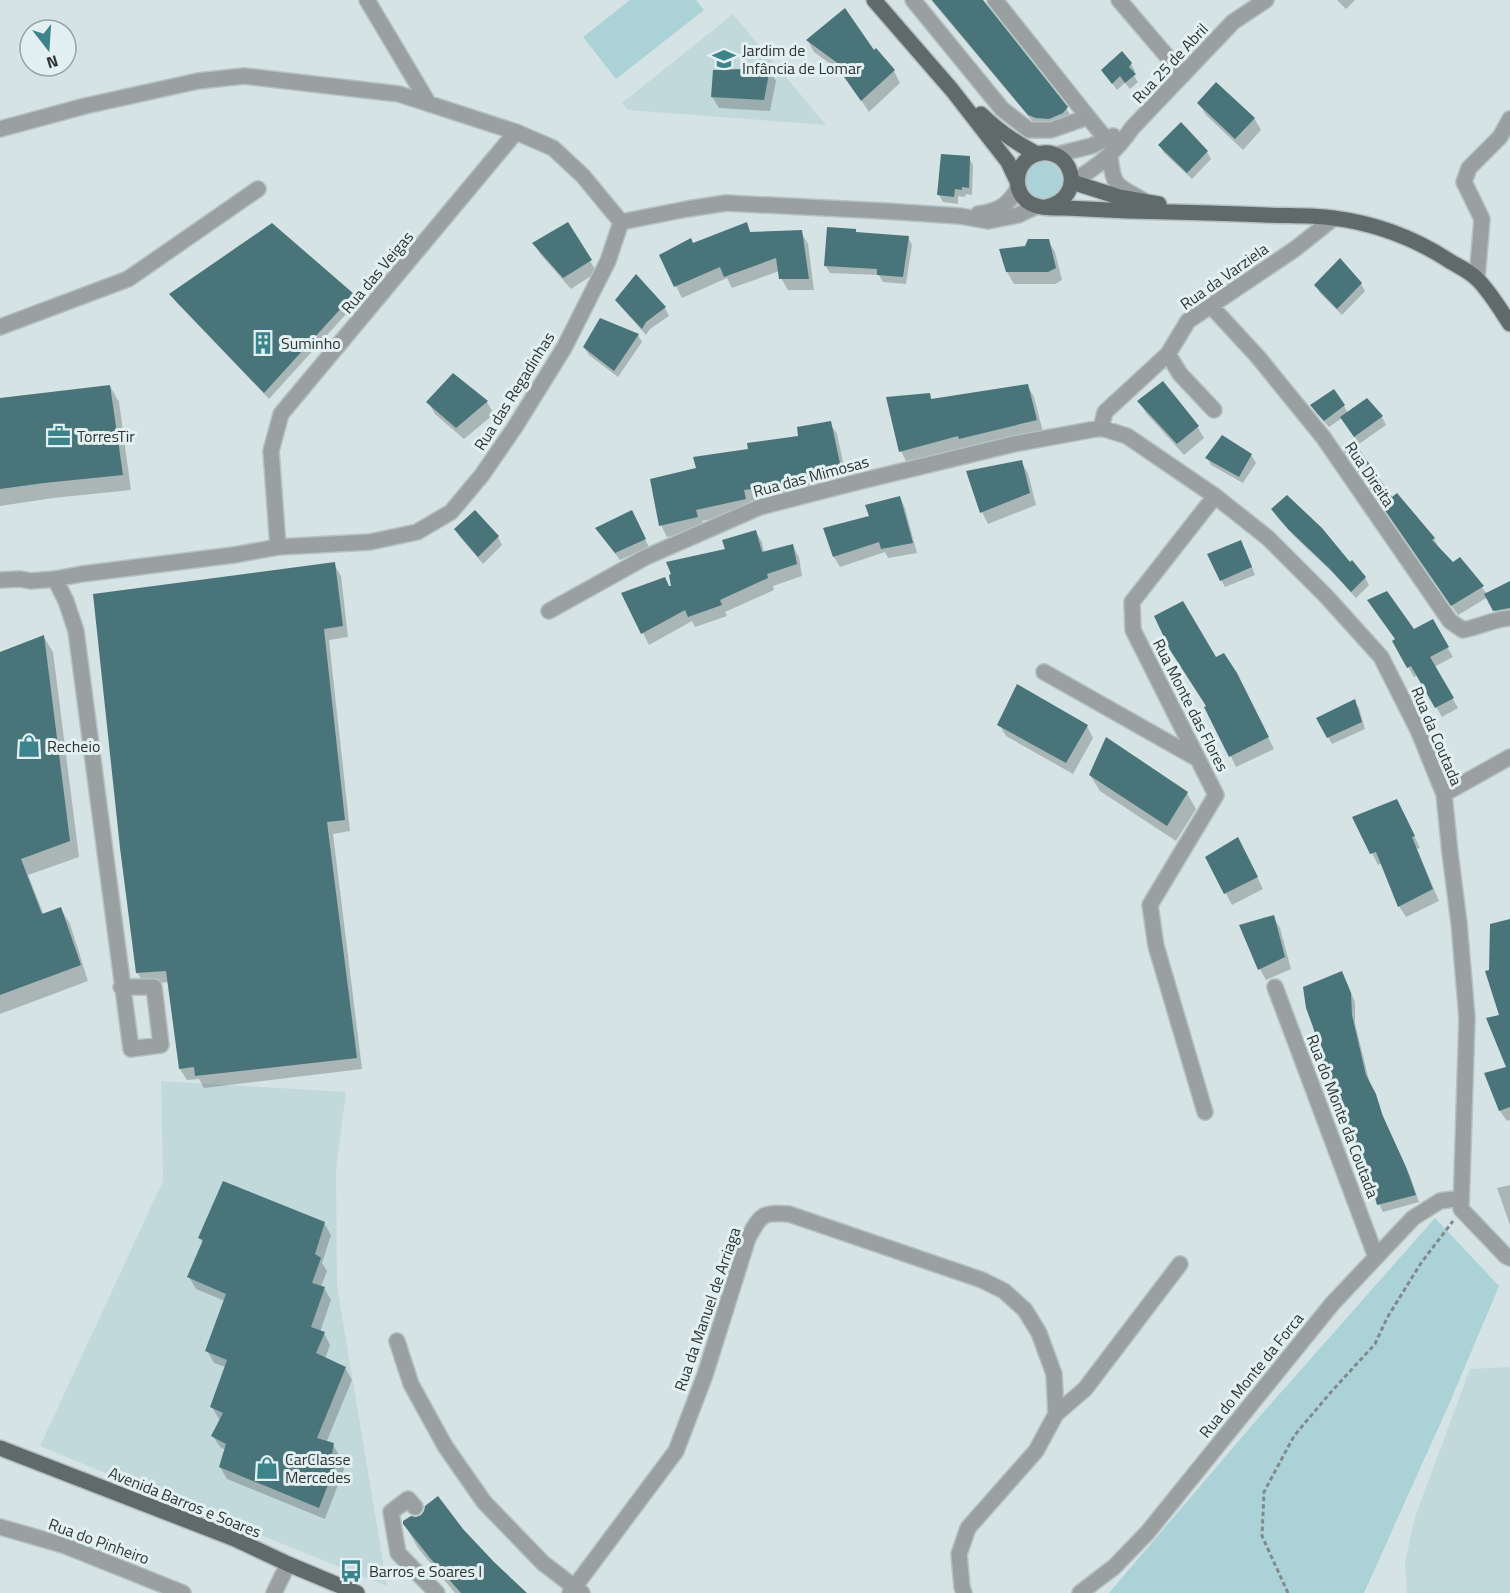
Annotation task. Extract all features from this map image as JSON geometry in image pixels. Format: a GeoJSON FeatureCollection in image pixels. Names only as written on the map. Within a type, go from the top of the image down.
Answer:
{"type":"FeatureCollection","features":[{"type":"Feature","properties":{"kind":"main road"},"geometry":{"type":"LineString","coordinates":[[874,0],[952,90],[1008,162],[1022,196],[1028,202],[1042,207],[1196,211],[1334,218],[1368,225],[1397,234],[1439,254],[1477,278],[1510,324]]}},
{"type":"Feature","properties":{"kind":"main road"},"geometry":{"type":"LineString","coordinates":[[952,90],[997,130],[1037,154]]}},
{"type":"Feature","properties":{"kind":"main road"},"geometry":{"type":"LineString","coordinates":[[1018,184],[1018,171],[1026,160],[1037,154],[1047,153],[1063,160],[1068,165],[1071,174],[1072,182],[1069,191],[1063,200],[1055,205],[1042,207]]}},
{"type":"Feature","properties":{"kind":"main road"},"geometry":{"type":"LineString","coordinates":[[1072,182],[1119,197],[1196,211]]}},
{"type":"Feature","properties":{"kind":"main road","name":"Avenida Barros e Soares"},"geometry":{"type":"LineString","coordinates":[[0,1448],[235,1539],[357,1593]]}},
{"type":"Feature","properties":{"kind":"street"},"geometry":{"type":"LineString","coordinates":[[367,0],[429,104]]}},
{"type":"Feature","properties":{"kind":"street"},"geometry":{"type":"LineString","coordinates":[[913,0],[1002,109],[1029,129],[1051,130],[1088,117]]}},
{"type":"Feature","properties":{"kind":"street"},"geometry":{"type":"LineString","coordinates":[[995,0],[1106,139]]}},
{"type":"Feature","properties":{"kind":"street"},"geometry":{"type":"LineString","coordinates":[[1119,0],[1183,75]]}},
{"type":"Feature","properties":{"kind":"street","name":"Rua 25 de Abril"},"geometry":{"type":"LineString","coordinates":[[1233,22],[1245,0]]}},
{"type":"Feature","properties":{"kind":"street","name":"Rua 25 de Abril"},"geometry":{"type":"LineString","coordinates":[[1072,182],[1110,156],[1122,144],[1132,128],[1233,22],[1266,0]]}},
{"type":"Feature","properties":{"kind":"street"},"geometry":{"type":"LineString","coordinates":[[0,129],[85,106],[198,81],[244,76],[399,94],[516,132],[553,148],[583,176],[621,222],[726,203],[960,216],[988,220],[1018,215],[1042,207]]}},
{"type":"Feature","properties":{"kind":"street"},"geometry":{"type":"LineString","coordinates":[[1477,278],[1482,219],[1464,182],[1469,168],[1500,138],[1510,119]]}},
{"type":"Feature","properties":{"kind":"street"},"geometry":{"type":"LineString","coordinates":[[1055,155],[1091,146],[1132,128]]}},
{"type":"Feature","properties":{"kind":"street","name":"Rua das Veigas"},"geometry":{"type":"LineString","coordinates":[[278,547],[271,451],[281,414],[516,132]]}},
{"type":"Feature","properties":{"kind":"street"},"geometry":{"type":"LineString","coordinates":[[1110,156],[1114,181],[1121,188],[1145,202]]}},
{"type":"Feature","properties":{"kind":"street"},"geometry":{"type":"LineString","coordinates":[[960,216],[987,212],[1005,205],[1012,199],[1018,184]]}},
{"type":"Feature","properties":{"kind":"street"},"geometry":{"type":"LineString","coordinates":[[0,327],[128,279],[258,189]]}},
{"type":"Feature","properties":{"kind":"street","name":"Rua da Varziela"},"geometry":{"type":"LineString","coordinates":[[1101,428],[1105,412],[1168,354],[1188,321],[1295,249],[1334,218]]}},
{"type":"Feature","properties":{"kind":"street","name":"Rua das Regadinhas"},"geometry":{"type":"LineString","coordinates":[[0,579],[31,581],[55,579],[278,547],[370,542],[417,532],[451,512],[482,475],[515,427],[564,348],[608,261],[621,222]]}},
{"type":"Feature","properties":{"kind":"street","name":"Rua Direita"},"geometry":{"type":"LineString","coordinates":[[1210,306],[1258,357],[1323,437],[1450,621],[1462,630],[1477,628],[1500,618],[1510,618]]}},
{"type":"Feature","properties":{"kind":"street"},"geometry":{"type":"LineString","coordinates":[[1168,354],[1180,374],[1214,410]]}},
{"type":"Feature","properties":{"kind":"street","name":"Rua da Coutada"},"geometry":{"type":"LineString","coordinates":[[1101,428],[1127,436],[1215,496],[1268,538],[1381,657],[1418,730],[1444,794],[1459,923],[1467,1018],[1461,1203]]}},
{"type":"Feature","properties":{"kind":"street","name":"Rua das Mimosas"},"geometry":{"type":"LineString","coordinates":[[549,611],[645,557],[760,507],[1014,444],[1101,428]]}},
{"type":"Feature","properties":{"kind":"street","name":"Rua Monte das Flores"},"geometry":{"type":"LineString","coordinates":[[1205,1112],[1156,946],[1150,905],[1216,795],[1132,630],[1132,602],[1215,496]]}},
{"type":"Feature","properties":{"kind":"street"},"geometry":{"type":"LineString","coordinates":[[55,579],[66,601],[76,631],[122,987]]}},
{"type":"Feature","properties":{"kind":"street"},"geometry":{"type":"LineString","coordinates":[[1044,672],[1198,759]]}},
{"type":"Feature","properties":{"kind":"street"},"geometry":{"type":"LineString","coordinates":[[1444,794],[1510,757]]}},
{"type":"Feature","properties":{"kind":"street","name":"Rua do Monte da Coutada"},"geometry":{"type":"LineString","coordinates":[[1275,987],[1376,1257]]}},
{"type":"Feature","properties":{"kind":"street","name":"Rua do Monte da Forca"},"geometry":{"type":"LineString","coordinates":[[1080,1593],[1114,1567],[1147,1533],[1332,1304],[1413,1218],[1440,1200],[1461,1203]]}},
{"type":"Feature","properties":{"kind":"street"},"geometry":{"type":"LineString","coordinates":[[1461,1203],[1510,1258]]}},
{"type":"Feature","properties":{"kind":"street","name":"Rua da Manuel de Arriaga"},"geometry":{"type":"LineString","coordinates":[[576,1591],[676,1450],[705,1375],[748,1238],[758,1220],[769,1213],[789,1214],[982,1280],[1004,1292],[1025,1310],[1039,1333],[1054,1374],[1056,1414]]}},
{"type":"Feature","properties":{"kind":"street"},"geometry":{"type":"LineString","coordinates":[[964,1593],[959,1554],[968,1528],[1036,1451],[1056,1414],[1085,1389],[1180,1264]]}},
{"type":"Feature","properties":{"kind":"street"},"geometry":{"type":"LineString","coordinates":[[397,1341],[411,1384],[445,1446],[484,1502],[543,1563],[576,1591]]}},
{"type":"Feature","properties":{"kind":"street"},"geometry":{"type":"LineString","coordinates":[[415,1507],[408,1499],[391,1512],[398,1552],[437,1593]]}},
{"type":"Feature","properties":{"kind":"street","name":"Rua do Pinheiro"},"geometry":{"type":"LineString","coordinates":[[0,1527],[63,1545],[183,1593]]}},
{"type":"Feature","properties":{"kind":"street"},"geometry":{"type":"LineString","coordinates":[[274,1593],[288,1564]]}},
{"type":"Feature","properties":{"kind":"path"},"geometry":{"type":"LineString","coordinates":[[1288,1593],[1262,1536],[1264,1492],[1294,1436],[1375,1344],[1387,1318],[1461,1203]]}},
{"type":"Feature","properties":{"kind":"shaded area"},"geometry":{"type":"Polygon","coordinates":[[[630,0],[696,0],[704,10],[616,79],[583,37],[630,0]]]}},
{"type":"Feature","properties":{"kind":"shaded area","name":"Jardim de Infância de Lomar"},"geometry":{"type":"Polygon","coordinates":[[[733,14],[826,125],[628,110],[622,103],[733,14]]]}},
{"type":"Feature","properties":{"kind":"shaded area"},"geometry":{"type":"Polygon","coordinates":[[[1044,162],[1056,168],[1062,180],[1056,192],[1044,198],[1032,192],[1026,180],[1032,168],[1044,162]]]}},
{"type":"Feature","properties":{"kind":"shaded area","name":"CarClasse Mercedes"},"geometry":{"type":"Polygon","coordinates":[[[161,1081],[346,1092],[336,1171],[337,1286],[387,1586],[40,1446],[163,1181],[161,1081]]]}},
{"type":"Feature","properties":{"kind":"shaded area"},"geometry":{"type":"Polygon","coordinates":[[[1435,1218],[1499,1286],[1450,1402],[1364,1593],[1109,1593],[1260,1416],[1435,1218]]]}},
{"type":"Feature","properties":{"kind":"shaded area"},"geometry":{"type":"Polygon","coordinates":[[[1510,1367],[1510,1593],[1407,1593],[1405,1562],[1415,1517],[1470,1369],[1510,1367]]]}},
{"type":"Feature","properties":{"kind":"building"},"geometry":{"type":"Polygon","coordinates":[[[932,0],[983,0],[1068,107],[1063,113],[1049,119],[1028,115],[932,0]]]}},
{"type":"Feature","properties":{"kind":"building"},"geometry":{"type":"Polygon","coordinates":[[[845,8],[874,50],[876,48],[895,70],[861,101],[842,74],[847,70],[806,40],[845,8]]]}},
{"type":"Feature","properties":{"kind":"building"},"geometry":{"type":"Polygon","coordinates":[[[1122,51],[1132,63],[1129,67],[1136,74],[1125,83],[1120,76],[1112,84],[1101,70],[1122,51]]]}},
{"type":"Feature","properties":{"kind":"building"},"geometry":{"type":"Polygon","coordinates":[[[770,68],[764,100],[711,97],[713,70],[770,68]]]}},
{"type":"Feature","properties":{"kind":"building"},"geometry":{"type":"Polygon","coordinates":[[[1216,82],[1255,118],[1235,139],[1197,103],[1216,82]]]}},
{"type":"Feature","properties":{"kind":"building"},"geometry":{"type":"Polygon","coordinates":[[[1181,122],[1208,151],[1187,173],[1158,145],[1181,122]]]}},
{"type":"Feature","properties":{"kind":"building"},"geometry":{"type":"Polygon","coordinates":[[[941,154],[970,156],[969,188],[955,189],[954,197],[937,195],[941,154]]]}},
{"type":"Feature","properties":{"kind":"building"},"geometry":{"type":"Polygon","coordinates":[[[568,222],[592,260],[563,278],[532,243],[568,222]]]}},
{"type":"Feature","properties":{"kind":"building"},"geometry":{"type":"Polygon","coordinates":[[[747,222],[750,232],[802,230],[809,279],[779,279],[776,258],[724,277],[720,267],[674,287],[659,255],[691,238],[693,243],[747,222]]]}},
{"type":"Feature","properties":{"kind":"building","name":"Suminho"},"geometry":{"type":"Polygon","coordinates":[[[272,223],[354,294],[264,393],[169,294],[272,223]]]}},
{"type":"Feature","properties":{"kind":"building"},"geometry":{"type":"Polygon","coordinates":[[[827,227],[856,229],[856,232],[909,236],[903,277],[877,275],[877,269],[824,266],[827,227]]]}},
{"type":"Feature","properties":{"kind":"building"},"geometry":{"type":"Polygon","coordinates":[[[1028,239],[1049,239],[1056,268],[1048,272],[1006,272],[999,249],[1025,246],[1028,239]]]}},
{"type":"Feature","properties":{"kind":"building"},"geometry":{"type":"Polygon","coordinates":[[[1340,258],[1362,283],[1337,309],[1314,285],[1340,258]]]}},
{"type":"Feature","properties":{"kind":"building"},"geometry":{"type":"Polygon","coordinates":[[[636,274],[666,307],[646,322],[642,329],[615,300],[636,274]]]}},
{"type":"Feature","properties":{"kind":"building"},"geometry":{"type":"Polygon","coordinates":[[[600,318],[639,334],[614,371],[583,347],[600,318]]]}},
{"type":"Feature","properties":{"kind":"building"},"geometry":{"type":"Polygon","coordinates":[[[453,373],[488,401],[456,428],[426,402],[453,373]]]}},
{"type":"Feature","properties":{"kind":"building"},"geometry":{"type":"Polygon","coordinates":[[[1163,381],[1199,426],[1177,444],[1137,401],[1163,381]]]}},
{"type":"Feature","properties":{"kind":"building"},"geometry":{"type":"Polygon","coordinates":[[[1028,384],[1037,420],[959,439],[958,436],[899,452],[886,397],[930,393],[931,399],[1028,384]]]}},
{"type":"Feature","properties":{"kind":"building","name":"TorresTir"},"geometry":{"type":"Polygon","coordinates":[[[110,385],[123,475],[0,489],[0,398],[110,385]]]}},
{"type":"Feature","properties":{"kind":"building"},"geometry":{"type":"Polygon","coordinates":[[[1334,389],[1345,405],[1324,421],[1310,405],[1334,389]]]}},
{"type":"Feature","properties":{"kind":"building"},"geometry":{"type":"Polygon","coordinates":[[[1367,398],[1383,416],[1354,437],[1340,417],[1367,398]]]}},
{"type":"Feature","properties":{"kind":"building"},"geometry":{"type":"Polygon","coordinates":[[[831,421],[842,473],[792,480],[793,484],[744,490],[746,499],[696,510],[698,517],[659,526],[650,479],[696,468],[693,457],[748,449],[747,443],[798,436],[797,427],[831,421]]]}},
{"type":"Feature","properties":{"kind":"building"},"geometry":{"type":"Polygon","coordinates":[[[1222,435],[1252,454],[1239,477],[1205,458],[1222,435]]]}},
{"type":"Feature","properties":{"kind":"building"},"geometry":{"type":"Polygon","coordinates":[[[1355,443],[1392,497],[1397,493],[1435,538],[1432,540],[1453,562],[1460,557],[1484,586],[1451,606],[1344,451],[1355,443]]]}},
{"type":"Feature","properties":{"kind":"building"},"geometry":{"type":"Polygon","coordinates":[[[1022,460],[1030,493],[980,513],[966,471],[1022,460]]]}},
{"type":"Feature","properties":{"kind":"building"},"geometry":{"type":"Polygon","coordinates":[[[1287,495],[1322,528],[1350,562],[1352,560],[1366,577],[1351,592],[1271,509],[1287,495]]]}},
{"type":"Feature","properties":{"kind":"building"},"geometry":{"type":"Polygon","coordinates":[[[900,496],[913,543],[881,549],[879,542],[833,557],[823,528],[869,516],[865,505],[900,496]]]}},
{"type":"Feature","properties":{"kind":"building"},"geometry":{"type":"Polygon","coordinates":[[[475,510],[499,536],[478,557],[454,529],[475,510]]]}},
{"type":"Feature","properties":{"kind":"building"},"geometry":{"type":"Polygon","coordinates":[[[632,510],[646,539],[615,553],[595,528],[632,510]]]}},
{"type":"Feature","properties":{"kind":"building"},"geometry":{"type":"Polygon","coordinates":[[[756,530],[762,552],[793,544],[797,564],[767,574],[768,578],[720,600],[722,605],[688,617],[685,610],[641,634],[621,593],[665,577],[671,586],[669,575],[671,574],[666,562],[725,549],[722,540],[756,530]]]}},
{"type":"Feature","properties":{"kind":"building"},"geometry":{"type":"Polygon","coordinates":[[[1241,540],[1252,567],[1220,581],[1207,554],[1241,540]]]}},
{"type":"Feature","properties":{"kind":"building"},"geometry":{"type":"Polygon","coordinates":[[[335,562],[343,626],[324,629],[345,820],[327,822],[357,1058],[195,1076],[194,1067],[179,1069],[166,971],[136,973],[120,848],[93,594],[335,562]]]}},
{"type":"Feature","properties":{"kind":"building"},"geometry":{"type":"Polygon","coordinates":[[[1510,581],[1510,608],[1493,611],[1484,594],[1510,581]]]}},
{"type":"Feature","properties":{"kind":"building"},"geometry":{"type":"Polygon","coordinates":[[[1387,591],[1414,629],[1433,619],[1449,647],[1430,657],[1454,698],[1435,708],[1411,666],[1407,668],[1392,641],[1395,639],[1367,600],[1387,591]]]}},
{"type":"Feature","properties":{"kind":"building"},"geometry":{"type":"Polygon","coordinates":[[[1183,601],[1216,657],[1224,653],[1237,673],[1269,737],[1229,757],[1204,707],[1206,706],[1170,650],[1154,616],[1183,601]]]}},
{"type":"Feature","properties":{"kind":"building","name":"Recheio"},"geometry":{"type":"Polygon","coordinates":[[[44,635],[70,841],[21,859],[42,914],[61,907],[81,965],[0,995],[0,652],[44,635]]]}},
{"type":"Feature","properties":{"kind":"building"},"geometry":{"type":"Polygon","coordinates":[[[1017,684],[1088,725],[1066,763],[997,725],[1017,684]]]}},
{"type":"Feature","properties":{"kind":"building"},"geometry":{"type":"Polygon","coordinates":[[[1355,699],[1362,722],[1327,738],[1316,718],[1355,699]]]}},
{"type":"Feature","properties":{"kind":"building"},"geometry":{"type":"Polygon","coordinates":[[[1106,737],[1188,792],[1167,826],[1089,775],[1106,737]]]}},
{"type":"Feature","properties":{"kind":"building"},"geometry":{"type":"Polygon","coordinates":[[[1397,799],[1415,836],[1412,837],[1433,889],[1398,907],[1376,852],[1370,854],[1352,817],[1397,799]]]}},
{"type":"Feature","properties":{"kind":"building"},"geometry":{"type":"Polygon","coordinates":[[[1238,837],[1258,877],[1224,894],[1205,857],[1238,837]]]}},
{"type":"Feature","properties":{"kind":"building"},"geometry":{"type":"Polygon","coordinates":[[[1274,915],[1285,957],[1258,970],[1239,925],[1274,915]]]}},
{"type":"Feature","properties":{"kind":"building"},"geometry":{"type":"Polygon","coordinates":[[[1510,919],[1510,1107],[1499,1111],[1484,1073],[1506,1067],[1486,1018],[1499,1015],[1485,971],[1489,970],[1490,924],[1510,919]]]}},
{"type":"Feature","properties":{"kind":"building"},"geometry":{"type":"Polygon","coordinates":[[[1342,971],[1351,993],[1352,1015],[1366,1075],[1376,1094],[1416,1195],[1377,1205],[1365,1162],[1354,1143],[1331,1087],[1306,1008],[1303,987],[1342,971]]]}},
{"type":"Feature","properties":{"kind":"building"},"geometry":{"type":"Polygon","coordinates":[[[223,1181],[325,1222],[315,1254],[321,1258],[312,1283],[325,1287],[311,1327],[325,1332],[316,1353],[346,1367],[317,1438],[334,1443],[332,1454],[339,1456],[319,1508],[219,1467],[226,1444],[211,1436],[223,1413],[210,1407],[227,1360],[205,1351],[226,1294],[187,1277],[203,1240],[198,1238],[223,1181]]]}},
{"type":"Feature","properties":{"kind":"building"},"geometry":{"type":"Polygon","coordinates":[[[438,1496],[463,1529],[527,1593],[461,1593],[403,1524],[403,1521],[411,1516],[421,1515],[425,1506],[438,1496]]]}},
{"type":"Feature","properties":{"kind":"place","name":"Jardim de Infância de Lomar"},"geometry":{"type":"Point","coordinates":[724,59]}},
{"type":"Feature","properties":{"kind":"place","name":"Suminho"},"geometry":{"type":"Point","coordinates":[263,343]}},
{"type":"Feature","properties":{"kind":"place","name":"TorresTir"},"geometry":{"type":"Point","coordinates":[59,436]}},
{"type":"Feature","properties":{"kind":"place","name":"Recheio"},"geometry":{"type":"Point","coordinates":[29,746]}},
{"type":"Feature","properties":{"kind":"place","name":"CarClasse Mercedes"},"geometry":{"type":"Point","coordinates":[267,1468]}},
{"type":"Feature","properties":{"kind":"place","name":"Barros e Soares I"},"geometry":{"type":"Point","coordinates":[351,1571]}}]}
